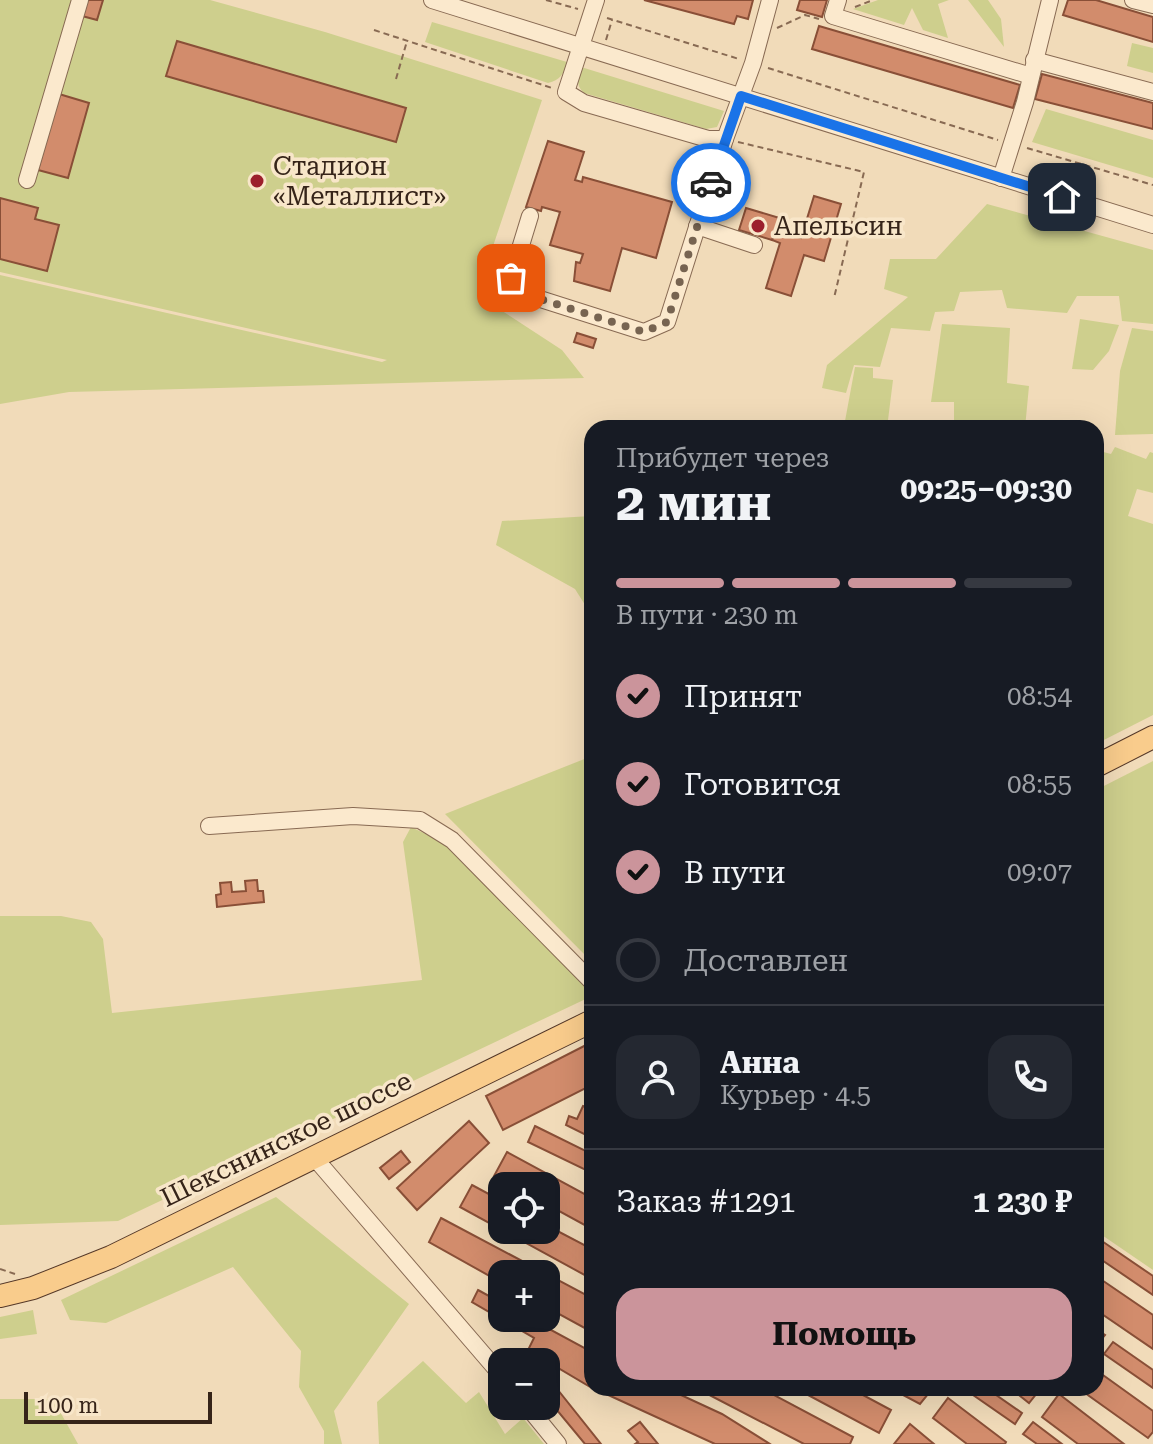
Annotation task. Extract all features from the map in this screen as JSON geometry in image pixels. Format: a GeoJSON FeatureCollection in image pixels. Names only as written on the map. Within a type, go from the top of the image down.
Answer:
{"type":"FeatureCollection","features":[{"type":"Feature","properties":{"kind":"main road"},"geometry":{"type":"LineString","coordinates":[[1104,762],[1153,737]]}},
{"type":"Feature","properties":{"kind":"main road","name":"Шекснинское шоссе"},"geometry":{"type":"LineString","coordinates":[[0,1296],[33,1288],[111,1257],[584,1025]]}},
{"type":"Feature","properties":{"kind":"street"},"geometry":{"type":"LineString","coordinates":[[27,180],[80,0]]}},
{"type":"Feature","properties":{"kind":"street"},"geometry":{"type":"LineString","coordinates":[[432,0],[1153,225]]}},
{"type":"Feature","properties":{"kind":"street"},"geometry":{"type":"LineString","coordinates":[[530,216],[511,278],[515,291],[644,332],[667,322],[725,139],[753,63],[770,0]]}},
{"type":"Feature","properties":{"kind":"street"},"geometry":{"type":"LineString","coordinates":[[1001,178],[1050,0]]}},
{"type":"Feature","properties":{"kind":"street"},"geometry":{"type":"LineString","coordinates":[[1133,0],[1153,5]]}},
{"type":"Feature","properties":{"kind":"street"},"geometry":{"type":"LineString","coordinates":[[594,7],[566,92],[584,103],[708,139],[725,139]]}},
{"type":"Feature","properties":{"kind":"street"},"geometry":{"type":"LineString","coordinates":[[835,8],[1032,68],[1153,92]]}},
{"type":"Feature","properties":{"kind":"street"},"geometry":{"type":"LineString","coordinates":[[697,226],[754,245]]}},
{"type":"Feature","properties":{"kind":"street"},"geometry":{"type":"LineString","coordinates":[[209,826],[353,816],[420,820],[452,840],[584,974]]}},
{"type":"Feature","properties":{"kind":"street"},"geometry":{"type":"LineString","coordinates":[[313,1156],[488,1360]]}},
{"type":"Feature","properties":{"kind":"street"},"geometry":{"type":"LineString","coordinates":[[538,1420],[558,1444]]}},
{"type":"Feature","properties":{"kind":"path"},"geometry":{"type":"LineString","coordinates":[[546,0],[594,7],[753,63],[1153,185]]}},
{"type":"Feature","properties":{"kind":"path"},"geometry":{"type":"LineString","coordinates":[[759,36],[805,15],[823,20],[835,8],[873,0]]}},
{"type":"Feature","properties":{"kind":"path"},"geometry":{"type":"LineString","coordinates":[[374,30],[566,92]]}},
{"type":"Feature","properties":{"kind":"path"},"geometry":{"type":"LineString","coordinates":[[396,79],[408,40]]}},
{"type":"Feature","properties":{"kind":"path"},"geometry":{"type":"LineString","coordinates":[[725,139],[864,172],[834,298]]}},
{"type":"Feature","properties":{"kind":"green space","name":"Стадион «Металлист»"},"geometry":{"type":"Polygon","coordinates":[[[0,0],[210,0],[325,32],[542,100],[478,291],[490,286],[496,307],[562,350],[584,378],[69,392],[0,404],[0,275],[382,362],[387,360],[0,272],[0,0]]]}},
{"type":"Feature","properties":{"kind":"green space"},"geometry":{"type":"Polygon","coordinates":[[[878,0],[949,0],[938,4],[948,38],[923,30],[912,8],[904,25],[853,9],[878,0]]]}},
{"type":"Feature","properties":{"kind":"green space"},"geometry":{"type":"Polygon","coordinates":[[[968,0],[988,0],[1001,19],[1004,47],[968,0]]]}},
{"type":"Feature","properties":{"kind":"green space"},"geometry":{"type":"Polygon","coordinates":[[[432,22],[567,62],[566,66],[558,78],[548,83],[425,42],[432,22]]]}},
{"type":"Feature","properties":{"kind":"green space"},"geometry":{"type":"Polygon","coordinates":[[[1132,43],[1153,48],[1153,73],[1127,66],[1132,43]]]}},
{"type":"Feature","properties":{"kind":"green space"},"geometry":{"type":"Polygon","coordinates":[[[581,67],[724,111],[717,127],[706,129],[584,93],[578,84],[581,67]]]}},
{"type":"Feature","properties":{"kind":"green space"},"geometry":{"type":"Polygon","coordinates":[[[1046,109],[1153,140],[1153,178],[1032,142],[1046,109]]]}},
{"type":"Feature","properties":{"kind":"green space"},"geometry":{"type":"Polygon","coordinates":[[[987,204],[1153,250],[1153,324],[1122,321],[1119,296],[1077,296],[1067,313],[1007,308],[1002,290],[960,292],[954,311],[935,312],[930,331],[891,328],[880,367],[854,365],[846,393],[822,388],[827,365],[908,297],[884,289],[890,259],[936,259],[987,204]]]}},
{"type":"Feature","properties":{"kind":"green space"},"geometry":{"type":"Polygon","coordinates":[[[1080,319],[1119,325],[1109,351],[1093,370],[1072,369],[1080,319]]]}},
{"type":"Feature","properties":{"kind":"green space"},"geometry":{"type":"Polygon","coordinates":[[[942,324],[1010,328],[1007,383],[1029,386],[1026,420],[954,420],[954,402],[931,402],[942,324]]]}},
{"type":"Feature","properties":{"kind":"green space"},"geometry":{"type":"Polygon","coordinates":[[[1132,328],[1153,331],[1153,434],[1115,435],[1120,371],[1132,328]]]}},
{"type":"Feature","properties":{"kind":"green space"},"geometry":{"type":"Polygon","coordinates":[[[855,367],[873,368],[873,378],[893,380],[888,420],[845,420],[855,367]]]}},
{"type":"Feature","properties":{"kind":"green space"},"geometry":{"type":"Polygon","coordinates":[[[1115,447],[1146,459],[1150,452],[1153,453],[1153,493],[1137,489],[1128,516],[1153,524],[1153,715],[1104,740],[1104,452],[1111,454],[1115,447]]]}},
{"type":"Feature","properties":{"kind":"green space"},"geometry":{"type":"Polygon","coordinates":[[[584,516],[584,603],[575,589],[496,545],[502,521],[584,516]]]}},
{"type":"Feature","properties":{"kind":"green space"},"geometry":{"type":"Polygon","coordinates":[[[584,759],[584,954],[445,814],[584,759]]]}},
{"type":"Feature","properties":{"kind":"green space"},"geometry":{"type":"Polygon","coordinates":[[[1153,761],[1153,1270],[1104,1236],[1104,786],[1153,761]]]}},
{"type":"Feature","properties":{"kind":"green space"},"geometry":{"type":"Polygon","coordinates":[[[411,827],[447,844],[584,984],[584,1000],[118,1221],[0,1225],[0,916],[61,916],[91,922],[103,939],[112,1013],[422,980],[403,842],[411,827]]]}},
{"type":"Feature","properties":{"kind":"green space"},"geometry":{"type":"Polygon","coordinates":[[[276,1197],[409,1304],[334,1411],[342,1444],[324,1444],[324,1431],[299,1387],[301,1351],[233,1267],[106,1323],[70,1320],[61,1300],[276,1197]]]}},
{"type":"Feature","properties":{"kind":"green space"},"geometry":{"type":"Polygon","coordinates":[[[33,1310],[37,1334],[0,1339],[0,1317],[33,1310]]]}},
{"type":"Feature","properties":{"kind":"green space"},"geometry":{"type":"Polygon","coordinates":[[[423,1361],[466,1403],[479,1392],[488,1407],[488,1420],[496,1420],[505,1434],[525,1420],[544,1444],[379,1444],[377,1402],[423,1361]]]}},
{"type":"Feature","properties":{"kind":"green space"},"geometry":{"type":"Polygon","coordinates":[[[0,1399],[53,1399],[78,1444],[0,1444],[0,1399]]]}},
{"type":"Feature","properties":{"kind":"building"},"geometry":{"type":"Polygon","coordinates":[[[87,0],[103,0],[97,20],[82,16],[87,0]]]}},
{"type":"Feature","properties":{"kind":"building"},"geometry":{"type":"Polygon","coordinates":[[[644,0],[753,0],[748,19],[737,16],[734,24],[644,0]]]}},
{"type":"Feature","properties":{"kind":"building"},"geometry":{"type":"Polygon","coordinates":[[[800,0],[827,0],[822,17],[797,10],[800,0]]]}},
{"type":"Feature","properties":{"kind":"building"},"geometry":{"type":"Polygon","coordinates":[[[1068,0],[1096,0],[1153,17],[1153,42],[1063,15],[1068,0]]]}},
{"type":"Feature","properties":{"kind":"building"},"geometry":{"type":"Polygon","coordinates":[[[819,26],[1020,85],[1013,108],[812,49],[819,26]]]}},
{"type":"Feature","properties":{"kind":"building"},"geometry":{"type":"Polygon","coordinates":[[[177,41],[406,108],[396,142],[166,76],[177,41]]]}},
{"type":"Feature","properties":{"kind":"building"},"geometry":{"type":"Polygon","coordinates":[[[1042,74],[1153,103],[1153,129],[1035,99],[1042,74]]]}},
{"type":"Feature","properties":{"kind":"building"},"geometry":{"type":"Polygon","coordinates":[[[59,94],[89,103],[68,178],[38,170],[59,94]]]}},
{"type":"Feature","properties":{"kind":"building"},"geometry":{"type":"Polygon","coordinates":[[[548,141],[584,152],[575,180],[582,182],[583,177],[672,202],[656,258],[622,248],[610,291],[574,281],[576,262],[580,263],[583,254],[550,245],[560,212],[526,207],[548,141]]]}},
{"type":"Feature","properties":{"kind":"building"},"geometry":{"type":"Polygon","coordinates":[[[814,196],[841,204],[824,261],[804,255],[791,296],[766,288],[780,243],[772,240],[775,230],[801,238],[814,196]]]}},
{"type":"Feature","properties":{"kind":"building"},"geometry":{"type":"Polygon","coordinates":[[[0,198],[38,208],[35,219],[59,225],[47,271],[0,259],[0,198]]]}},
{"type":"Feature","properties":{"kind":"building"},"geometry":{"type":"Polygon","coordinates":[[[746,208],[786,220],[783,232],[775,230],[772,240],[739,230],[746,208]]]}},
{"type":"Feature","properties":{"kind":"building"},"geometry":{"type":"Polygon","coordinates":[[[577,333],[596,339],[593,348],[574,342],[577,333]]]}},
{"type":"Feature","properties":{"kind":"building"},"geometry":{"type":"Polygon","coordinates":[[[257,880],[264,902],[217,907],[216,895],[221,894],[220,883],[231,882],[232,892],[246,891],[245,881],[257,880]]]}},
{"type":"Feature","properties":{"kind":"building"},"geometry":{"type":"Polygon","coordinates":[[[584,1046],[584,1089],[503,1130],[486,1096],[584,1046]]]}},
{"type":"Feature","properties":{"kind":"building"},"geometry":{"type":"Polygon","coordinates":[[[584,1106],[584,1134],[566,1125],[569,1116],[577,1119],[584,1106]]]}},
{"type":"Feature","properties":{"kind":"building"},"geometry":{"type":"Polygon","coordinates":[[[469,1121],[489,1143],[417,1210],[397,1188],[469,1121]]]}},
{"type":"Feature","properties":{"kind":"building"},"geometry":{"type":"Polygon","coordinates":[[[535,1126],[584,1150],[584,1169],[528,1142],[535,1126]]]}},
{"type":"Feature","properties":{"kind":"building"},"geometry":{"type":"Polygon","coordinates":[[[401,1151],[410,1162],[389,1179],[380,1168],[401,1151]]]}},
{"type":"Feature","properties":{"kind":"building"},"geometry":{"type":"Polygon","coordinates":[[[507,1152],[544,1172],[496,1172],[507,1152]]]}},
{"type":"Feature","properties":{"kind":"building"},"geometry":{"type":"Polygon","coordinates":[[[560,1181],[584,1194],[584,1225],[560,1212],[560,1181]]]}},
{"type":"Feature","properties":{"kind":"building"},"geometry":{"type":"Polygon","coordinates":[[[472,1185],[488,1194],[488,1222],[460,1207],[472,1185]]]}},
{"type":"Feature","properties":{"kind":"building"},"geometry":{"type":"Polygon","coordinates":[[[441,1218],[520,1260],[488,1260],[488,1275],[429,1242],[441,1218]]]}},
{"type":"Feature","properties":{"kind":"building"},"geometry":{"type":"Polygon","coordinates":[[[560,1232],[584,1245],[584,1275],[528,1244],[560,1244],[560,1232]]]}},
{"type":"Feature","properties":{"kind":"building"},"geometry":{"type":"Polygon","coordinates":[[[1104,1242],[1153,1276],[1153,1295],[1104,1261],[1104,1242]]]}},
{"type":"Feature","properties":{"kind":"building"},"geometry":{"type":"Polygon","coordinates":[[[560,1281],[584,1294],[584,1328],[560,1315],[560,1281]]]}},
{"type":"Feature","properties":{"kind":"building"},"geometry":{"type":"Polygon","coordinates":[[[1104,1281],[1153,1315],[1153,1349],[1104,1315],[1104,1281]]]}},
{"type":"Feature","properties":{"kind":"building"},"geometry":{"type":"Polygon","coordinates":[[[478,1290],[488,1295],[488,1311],[472,1302],[478,1290]]]}},
{"type":"Feature","properties":{"kind":"building"},"geometry":{"type":"Polygon","coordinates":[[[524,1332],[555,1332],[584,1348],[584,1383],[560,1369],[560,1348],[529,1348],[534,1338],[524,1332]]]}},
{"type":"Feature","properties":{"kind":"building"},"geometry":{"type":"Polygon","coordinates":[[[1113,1342],[1153,1370],[1153,1388],[1104,1354],[1113,1342]]]}},
{"type":"Feature","properties":{"kind":"building"},"geometry":{"type":"Polygon","coordinates":[[[1104,1376],[1153,1411],[1153,1432],[1148,1438],[1089,1396],[1104,1396],[1104,1376]]]}},
{"type":"Feature","properties":{"kind":"building"},"geometry":{"type":"Polygon","coordinates":[[[560,1393],[601,1444],[585,1444],[560,1414],[560,1393]]]}},
{"type":"Feature","properties":{"kind":"building"},"geometry":{"type":"Polygon","coordinates":[[[610,1396],[683,1396],[722,1414],[770,1444],[715,1444],[610,1396]]]}},
{"type":"Feature","properties":{"kind":"building"},"geometry":{"type":"Polygon","coordinates":[[[711,1396],[776,1396],[853,1437],[850,1444],[804,1444],[711,1396]]]}},
{"type":"Feature","properties":{"kind":"building"},"geometry":{"type":"Polygon","coordinates":[[[810,1396],[865,1396],[891,1410],[879,1433],[810,1396]]]}},
{"type":"Feature","properties":{"kind":"building"},"geometry":{"type":"Polygon","coordinates":[[[905,1396],[926,1396],[920,1404],[905,1396]]]}},
{"type":"Feature","properties":{"kind":"building"},"geometry":{"type":"Polygon","coordinates":[[[975,1396],[998,1396],[1022,1413],[1015,1424],[975,1396]]]}},
{"type":"Feature","properties":{"kind":"building"},"geometry":{"type":"Polygon","coordinates":[[[1020,1396],[1035,1396],[1029,1403],[1020,1396]]]}},
{"type":"Feature","properties":{"kind":"building"},"geometry":{"type":"Polygon","coordinates":[[[1058,1396],[1062,1396],[1124,1444],[1078,1444],[1042,1417],[1058,1396]]]}},
{"type":"Feature","properties":{"kind":"building"},"geometry":{"type":"Polygon","coordinates":[[[948,1398],[1005,1444],[967,1444],[933,1418],[948,1398]]]}},
{"type":"Feature","properties":{"kind":"building"},"geometry":{"type":"Polygon","coordinates":[[[640,1422],[658,1444],[635,1444],[638,1442],[628,1431],[640,1422]]]}},
{"type":"Feature","properties":{"kind":"building"},"geometry":{"type":"Polygon","coordinates":[[[1033,1422],[1062,1444],[1037,1444],[1023,1434],[1033,1422]]]}},
{"type":"Feature","properties":{"kind":"building"},"geometry":{"type":"Polygon","coordinates":[[[910,1424],[934,1444],[894,1444],[910,1424]]]}},
{"type":"Feature","properties":{"kind":"way so far"},"geometry":{"type":"LineString","coordinates":[[511,278],[515,291],[644,332],[667,322],[711,183]]}},
{"type":"Feature","properties":{"kind":"place","name":"Стадион «Металлист»"},"geometry":{"type":"Point","coordinates":[257,181]}},
{"type":"Feature","properties":{"kind":"place","name":"Апельсин"},"geometry":{"type":"Point","coordinates":[758,226]}},
{"type":"Feature","properties":{"kind":"route"},"geometry":{"type":"LineString","coordinates":[[711,183],[741,96],[1062,197]]}}]}
